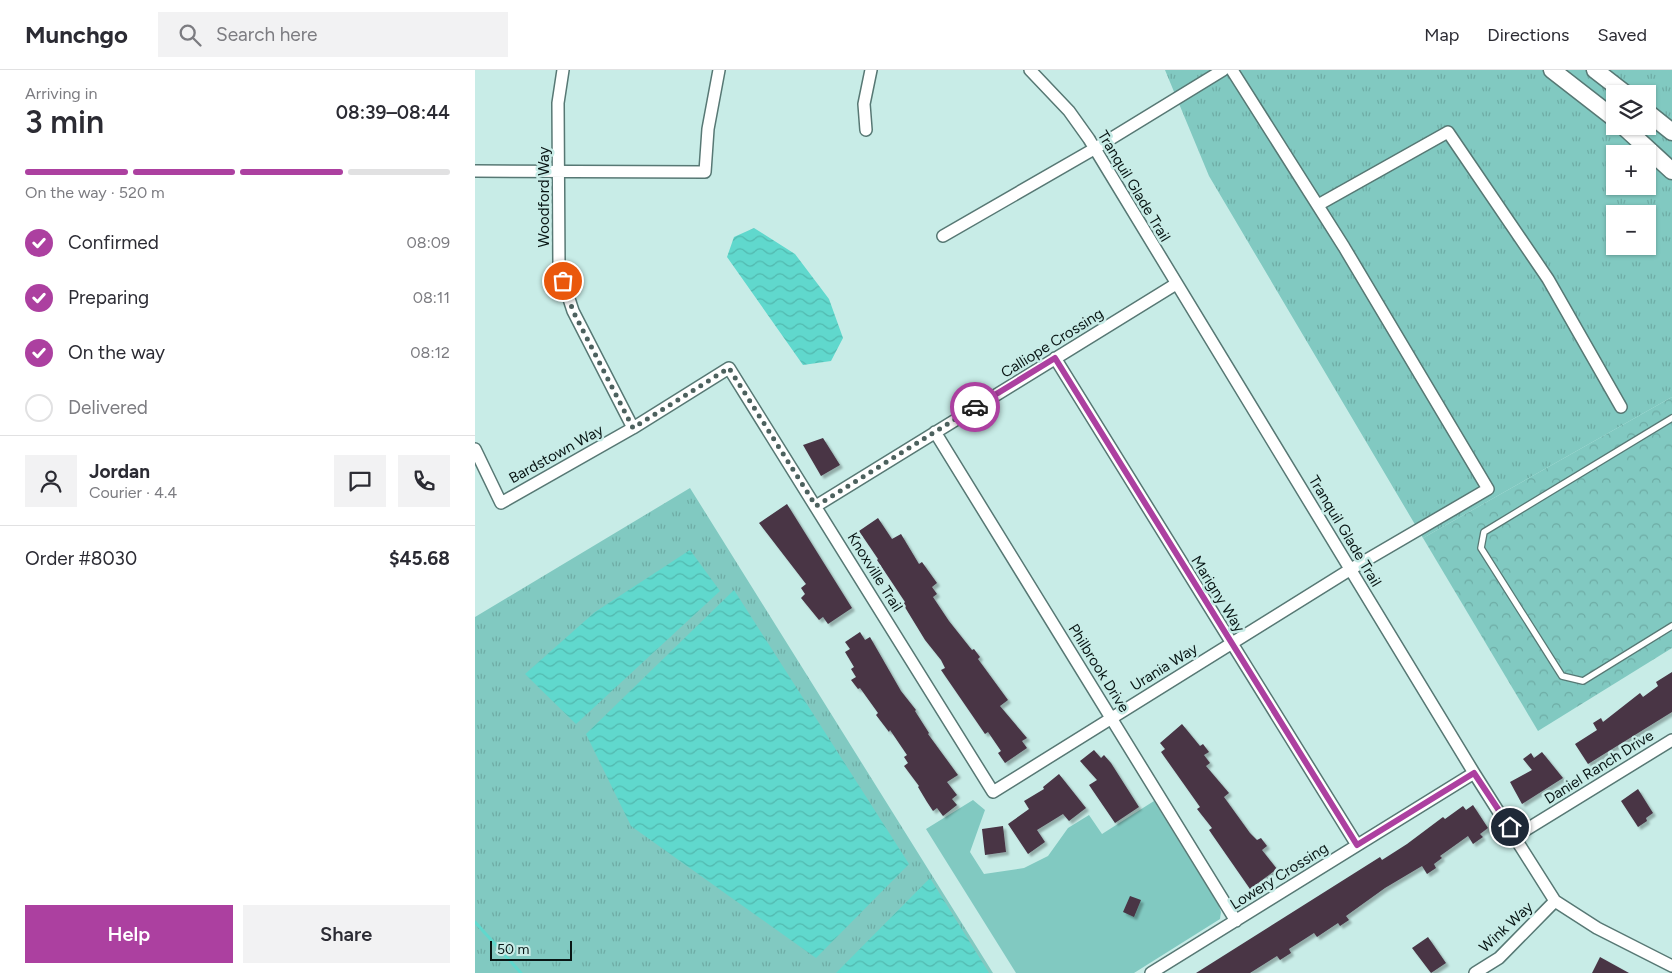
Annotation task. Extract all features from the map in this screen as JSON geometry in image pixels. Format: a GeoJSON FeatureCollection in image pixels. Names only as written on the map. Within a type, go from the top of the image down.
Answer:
{"type":"FeatureCollection","features":[{"type":"Feature","properties":{"kind":"main road"},"geometry":{"type":"LineString","coordinates":[[1552,70],[1606,113]]}},
{"type":"Feature","properties":{"kind":"main road"},"geometry":{"type":"LineString","coordinates":[[1595,70],[1614,85]]}},
{"type":"Feature","properties":{"kind":"main road"},"geometry":{"type":"LineString","coordinates":[[1656,119],[1672,132]]}},
{"type":"Feature","properties":{"kind":"main road"},"geometry":{"type":"LineString","coordinates":[[1633,135],[1672,171]]}},
{"type":"Feature","properties":{"kind":"street","name":"Woodford Way"},"geometry":{"type":"LineString","coordinates":[[563,70],[558,103],[559,268],[577,319],[633,428]]}},
{"type":"Feature","properties":{"kind":"street"},"geometry":{"type":"LineString","coordinates":[[475,170],[705,172],[708,129],[719,70]]}},
{"type":"Feature","properties":{"kind":"street"},"geometry":{"type":"LineString","coordinates":[[866,130],[864,104],[871,70]]}},
{"type":"Feature","properties":{"kind":"street","name":"Tranquil Glade Trail"},"geometry":{"type":"LineString","coordinates":[[1030,70],[1069,111],[1094,149],[1474,773],[1516,836],[1555,901],[1597,928],[1672,966]]}},
{"type":"Feature","properties":{"kind":"street"},"geometry":{"type":"LineString","coordinates":[[943,236],[1094,149],[1223,70]]}},
{"type":"Feature","properties":{"kind":"street"},"geometry":{"type":"LineString","coordinates":[[1232,70],[1318,205],[1449,132],[1548,279],[1621,407]]}},
{"type":"Feature","properties":{"kind":"street","name":"Urania Way"},"geometry":{"type":"LineString","coordinates":[[993,792],[1351,569],[1487,490],[1318,205]]}},
{"type":"Feature","properties":{"kind":"street","name":"Calliope Crossing"},"geometry":{"type":"LineString","coordinates":[[816,506],[1175,284]]}},
{"type":"Feature","properties":{"kind":"street","name":"Marigny Way"},"geometry":{"type":"LineString","coordinates":[[1055,358],[1357,845]]}},
{"type":"Feature","properties":{"kind":"street","name":"Bardstown Way"},"geometry":{"type":"LineString","coordinates":[[475,449],[501,502],[633,428],[729,368]]}},
{"type":"Feature","properties":{"kind":"street","name":"Knoxville Trail"},"geometry":{"type":"LineString","coordinates":[[729,368],[993,792]]}},
{"type":"Feature","properties":{"kind":"street","name":"Philbrook Drive"},"geometry":{"type":"LineString","coordinates":[[935,432],[1236,920]]}},
{"type":"Feature","properties":{"kind":"street","name":"Daniel Ranch Drive"},"geometry":{"type":"LineString","coordinates":[[1516,836],[1672,740]]}},
{"type":"Feature","properties":{"kind":"street","name":"Lowery Crossing"},"geometry":{"type":"LineString","coordinates":[[1151,973],[1474,773]]}},
{"type":"Feature","properties":{"kind":"street","name":"Wink Way"},"geometry":{"type":"LineString","coordinates":[[1475,973],[1499,958],[1555,901]]}},
{"type":"Feature","properties":{"kind":"lane"},"geometry":{"type":"LineString","coordinates":[[1672,418],[1484,532],[1481,548],[1562,676],[1583,681],[1672,626]]}},
{"type":"Feature","properties":{"kind":"green space"},"geometry":{"type":"Polygon","coordinates":[[[1165,70],[1672,70],[1672,397],[1423,538],[1209,176],[1165,70]]]}},
{"type":"Feature","properties":{"kind":"green space"},"geometry":{"type":"Polygon","coordinates":[[[1672,397],[1672,648],[1538,731],[1423,538],[1672,397]]]}},
{"type":"Feature","properties":{"kind":"green space"},"geometry":{"type":"Polygon","coordinates":[[[690,488],[993,973],[475,973],[475,617],[690,488]]]}},
{"type":"Feature","properties":{"kind":"green space"},"geometry":{"type":"Polygon","coordinates":[[[973,800],[985,810],[970,852],[984,874],[1024,868],[1048,856],[1068,828],[1089,815],[1102,834],[1154,801],[1219,906],[1221,912],[1220,919],[1134,973],[1016,973],[926,829],[973,800]]]}},
{"type":"Feature","properties":{"kind":"water"},"geometry":{"type":"Polygon","coordinates":[[[754,228],[795,254],[829,299],[843,338],[831,361],[803,365],[727,257],[734,237],[754,228]]]}},
{"type":"Feature","properties":{"kind":"water"},"geometry":{"type":"Polygon","coordinates":[[[690,550],[720,591],[576,724],[525,674],[595,612],[690,550]]]}},
{"type":"Feature","properties":{"kind":"water"},"geometry":{"type":"Polygon","coordinates":[[[734,590],[909,864],[816,958],[631,826],[586,734],[734,590]]]}},
{"type":"Feature","properties":{"kind":"water"},"geometry":{"type":"Polygon","coordinates":[[[930,878],[989,973],[836,973],[930,878]]]}},
{"type":"Feature","properties":{"kind":"building"},"geometry":{"type":"Polygon","coordinates":[[[823,438],[840,465],[821,476],[803,445],[823,438]]]}},
{"type":"Feature","properties":{"kind":"building"},"geometry":{"type":"Polygon","coordinates":[[[787,504],[852,608],[828,624],[823,617],[819,620],[801,598],[805,594],[801,588],[806,584],[759,523],[787,504]]]}},
{"type":"Feature","properties":{"kind":"building"},"geometry":{"type":"Polygon","coordinates":[[[878,518],[892,539],[901,534],[919,564],[922,562],[937,583],[932,587],[937,594],[933,597],[949,621],[980,657],[978,659],[1008,700],[1000,706],[1027,738],[1022,741],[1027,748],[1005,763],[998,753],[1001,751],[988,732],[985,734],[941,670],[945,668],[941,660],[925,640],[903,604],[905,602],[859,531],[878,518]]]}},
{"type":"Feature","properties":{"kind":"building"},"geometry":{"type":"Polygon","coordinates":[[[860,632],[865,640],[870,637],[901,691],[916,710],[928,734],[958,775],[947,782],[957,795],[952,799],[957,805],[943,816],[937,808],[933,811],[919,786],[904,766],[908,763],[904,757],[907,755],[890,730],[889,732],[876,715],[878,713],[860,688],[858,689],[851,680],[856,677],[851,669],[854,667],[845,652],[850,649],[845,642],[860,632]]]}},
{"type":"Feature","properties":{"kind":"building"},"geometry":{"type":"Polygon","coordinates":[[[1672,672],[1672,712],[1588,764],[1575,744],[1597,730],[1593,723],[1601,718],[1603,722],[1640,693],[1643,697],[1658,686],[1656,682],[1672,672]]]}},
{"type":"Feature","properties":{"kind":"building"},"geometry":{"type":"Polygon","coordinates":[[[1182,724],[1200,746],[1203,744],[1209,752],[1204,755],[1210,763],[1206,766],[1229,793],[1224,797],[1250,833],[1257,840],[1261,838],[1267,846],[1262,850],[1277,869],[1250,889],[1209,830],[1212,828],[1197,809],[1200,807],[1161,752],[1165,749],[1160,743],[1182,724]]]}},
{"type":"Feature","properties":{"kind":"building"},"geometry":{"type":"Polygon","coordinates":[[[1094,750],[1101,758],[1104,755],[1111,763],[1139,807],[1115,823],[1089,785],[1097,780],[1080,761],[1094,750]]]}},
{"type":"Feature","properties":{"kind":"building"},"geometry":{"type":"Polygon","coordinates":[[[1542,752],[1563,778],[1522,804],[1510,782],[1532,770],[1523,759],[1531,753],[1534,758],[1542,752]]]}},
{"type":"Feature","properties":{"kind":"building"},"geometry":{"type":"Polygon","coordinates":[[[1059,774],[1086,808],[1069,821],[1063,814],[1037,830],[1045,842],[1028,854],[1008,824],[1029,809],[1024,801],[1044,789],[1043,787],[1059,774]]]}},
{"type":"Feature","properties":{"kind":"building"},"geometry":{"type":"Polygon","coordinates":[[[1638,789],[1653,813],[1646,818],[1647,821],[1638,827],[1621,801],[1638,789]]]}},
{"type":"Feature","properties":{"kind":"building"},"geometry":{"type":"Polygon","coordinates":[[[1473,805],[1488,828],[1480,834],[1483,837],[1473,844],[1468,836],[1440,856],[1442,858],[1434,864],[1436,868],[1427,874],[1422,866],[1385,888],[1346,916],[1349,920],[1340,926],[1338,923],[1317,937],[1314,933],[1289,949],[1291,953],[1280,960],[1277,956],[1250,973],[1196,973],[1380,857],[1382,860],[1443,817],[1445,819],[1463,806],[1466,810],[1473,805]]]}},
{"type":"Feature","properties":{"kind":"building"},"geometry":{"type":"Polygon","coordinates":[[[1003,826],[1006,852],[985,855],[982,829],[1003,826]]]}},
{"type":"Feature","properties":{"kind":"building"},"geometry":{"type":"Polygon","coordinates":[[[1130,896],[1141,900],[1134,917],[1123,912],[1130,896]]]}},
{"type":"Feature","properties":{"kind":"building"},"geometry":{"type":"Polygon","coordinates":[[[1428,937],[1446,963],[1431,973],[1412,948],[1428,937]]]}},
{"type":"Feature","properties":{"kind":"building"},"geometry":{"type":"Polygon","coordinates":[[[1600,957],[1629,973],[1592,973],[1600,957]]]}},
{"type":"Feature","properties":{"kind":"waterway"},"geometry":{"type":"LineString","coordinates":[[475,922],[521,973]]}},
{"type":"Feature","properties":{"kind":"way so far"},"geometry":{"type":"LineString","coordinates":[[563,281],[573,311],[608,383],[633,428],[729,368],[816,506],[975,407]]}},
{"type":"Feature","properties":{"kind":"route"},"geometry":{"type":"LineString","coordinates":[[975,407],[1055,358],[1357,845],[1474,773],[1510,827]]}}]}
